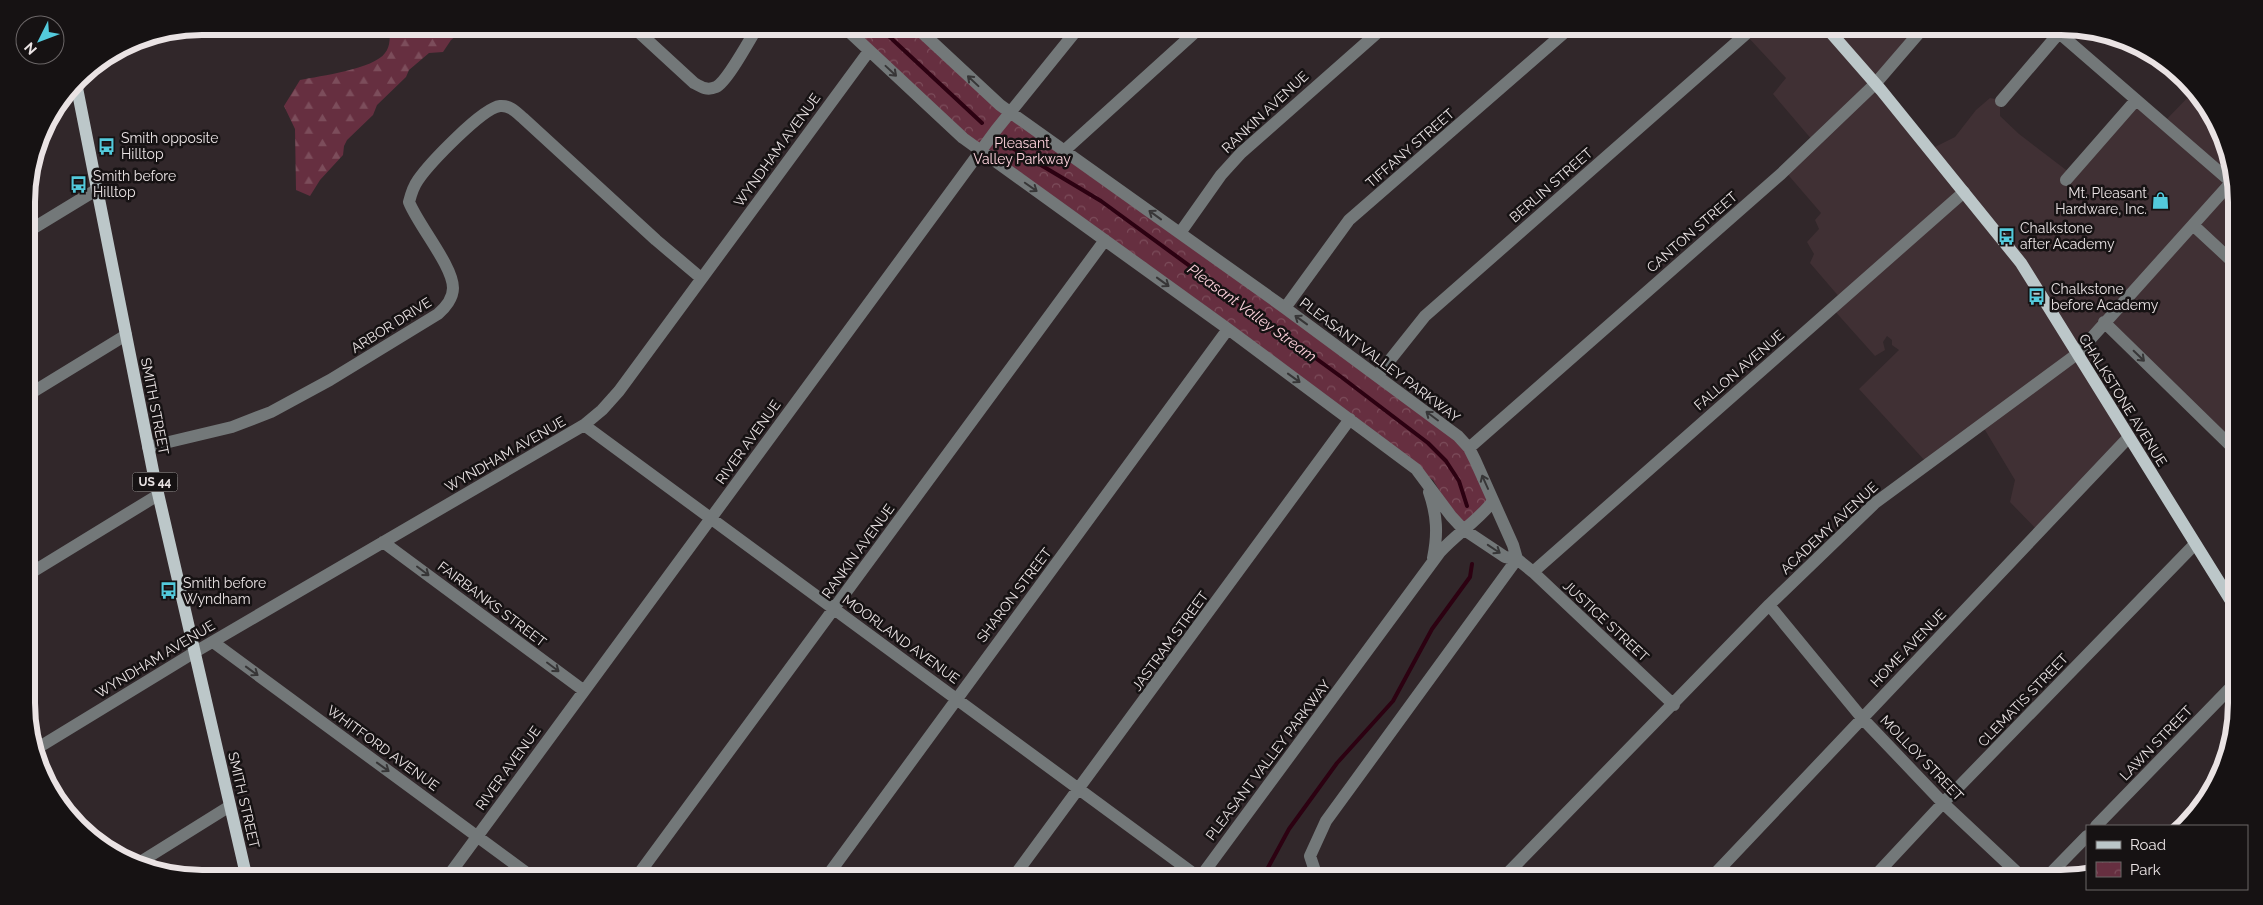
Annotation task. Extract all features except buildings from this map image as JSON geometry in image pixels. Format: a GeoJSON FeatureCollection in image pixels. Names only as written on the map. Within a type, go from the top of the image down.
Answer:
{"type":"FeatureCollection","features":[{"type":"Feature","properties":{"kind":"main road","name":"CHALKSTONE AVENUE"},"geometry":{"type":"LineString","coordinates":[[1833,35],[2021,263],[2228,596]]}},
{"type":"Feature","properties":{"kind":"main road","name":"SMITH STREET"},"geometry":{"type":"LineString","coordinates":[[77,91],[158,495],[245,870]]}},
{"type":"Feature","properties":{"kind":"street"},"geometry":{"type":"LineString","coordinates":[[642,35],[694,83],[704,88],[715,88],[724,81],[752,35]]}},
{"type":"Feature","properties":{"kind":"street","name":"PLEASANT VALLEY PARKWAY"},"geometry":{"type":"LineString","coordinates":[[852,35],[963,138],[1228,329],[1416,469],[1463,529],[1505,557],[1517,559]]}},
{"type":"Feature","properties":{"kind":"street","name":"PLEASANT VALLEY PARKWAY"},"geometry":{"type":"LineString","coordinates":[[924,35],[993,100],[1378,375],[1444,425],[1469,448],[1517,559]]}},
{"type":"Feature","properties":{"kind":"street","name":"RIVER AVENUE"},"geometry":{"type":"LineString","coordinates":[[452,870],[583,690],[1010,112],[1073,35]]}},
{"type":"Feature","properties":{"kind":"street"},"geometry":{"type":"LineString","coordinates":[[1065,150],[1192,35]]}},
{"type":"Feature","properties":{"kind":"street","name":"RANKIN AVENUE"},"geometry":{"type":"LineString","coordinates":[[1180,233],[1221,175],[1241,153],[1375,35]]}},
{"type":"Feature","properties":{"kind":"street","name":"TIFFANY STREET"},"geometry":{"type":"LineString","coordinates":[[1285,308],[1349,220],[1562,35]]}},
{"type":"Feature","properties":{"kind":"street","name":"BERLIN STREET"},"geometry":{"type":"LineString","coordinates":[[1378,375],[1425,316],[1745,35]]}},
{"type":"Feature","properties":{"kind":"street","name":"CANTON STREET"},"geometry":{"type":"LineString","coordinates":[[1469,448],[1781,174],[1875,84],[1917,35]]}},
{"type":"Feature","properties":{"kind":"street"},"geometry":{"type":"LineString","coordinates":[[2001,101],[2051,35]]}},
{"type":"Feature","properties":{"kind":"street"},"geometry":{"type":"LineString","coordinates":[[2061,35],[2226,174]]}},
{"type":"Feature","properties":{"kind":"street","name":"WYNDHAM AVENUE"},"geometry":{"type":"LineString","coordinates":[[41,747],[194,652],[584,425],[602,410],[619,391],[700,278],[869,51]]}},
{"type":"Feature","properties":{"kind":"street"},"geometry":{"type":"LineString","coordinates":[[2066,180],[2136,100]]}},
{"type":"Feature","properties":{"kind":"street","name":"ARBOR DRIVE"},"geometry":{"type":"LineString","coordinates":[[148,447],[232,427],[271,412],[338,375],[438,314],[446,307],[453,288],[449,276],[441,257],[413,212],[409,202],[418,181],[432,164],[481,115],[492,108],[500,106],[510,107],[700,278]]}},
{"type":"Feature","properties":{"kind":"street","name":"ACADEMY AVENUE"},"geometry":{"type":"LineString","coordinates":[[1512,870],[1769,605],[1875,503],[2077,354],[2227,186]]}},
{"type":"Feature","properties":{"kind":"street"},"geometry":{"type":"LineString","coordinates":[[35,227],[96,190]]}},
{"type":"Feature","properties":{"kind":"street","name":"FALLON AVENUE"},"geometry":{"type":"LineString","coordinates":[[1533,572],[1964,192]]}},
{"type":"Feature","properties":{"kind":"street"},"geometry":{"type":"LineString","coordinates":[[2193,225],[2228,257]]}},
{"type":"Feature","properties":{"kind":"street","name":"RANKIN AVENUE"},"geometry":{"type":"LineString","coordinates":[[642,870],[1106,240]]}},
{"type":"Feature","properties":{"kind":"street"},"geometry":{"type":"LineString","coordinates":[[2104,322],[2228,443]]}},
{"type":"Feature","properties":{"kind":"street","name":"SHARON STREET"},"geometry":{"type":"LineString","coordinates":[[832,870],[1228,329]]}},
{"type":"Feature","properties":{"kind":"street"},"geometry":{"type":"LineString","coordinates":[[35,391],[126,335]]}},
{"type":"Feature","properties":{"kind":"street","name":"JASTRAM STREET"},"geometry":{"type":"LineString","coordinates":[[1019,870],[1350,419]]}},
{"type":"Feature","properties":{"kind":"street","name":"MOORLAND AVENUE"},"geometry":{"type":"LineString","coordinates":[[584,425],[1189,870]]}},
{"type":"Feature","properties":{"kind":"street","name":"HOME AVENUE"},"geometry":{"type":"LineString","coordinates":[[1719,870],[2128,438]]}},
{"type":"Feature","properties":{"kind":"street","name":"PLEASANT VALLEY PARKWAY"},"geometry":{"type":"LineString","coordinates":[[1424,478],[1435,510],[1437,523],[1437,541],[1432,563]]}},
{"type":"Feature","properties":{"kind":"street"},"geometry":{"type":"LineString","coordinates":[[35,570],[158,495]]}},
{"type":"Feature","properties":{"kind":"street","name":"PLEASANT VALLEY PARKWAY"},"geometry":{"type":"LineString","coordinates":[[1206,870],[1432,563],[1453,537],[1473,524],[1493,501]]}},
{"type":"Feature","properties":{"kind":"street","name":"FAIRBANKS STREET"},"geometry":{"type":"LineString","coordinates":[[384,542],[583,690]]}},
{"type":"Feature","properties":{"kind":"street","name":"CLEMATIS STREET"},"geometry":{"type":"LineString","coordinates":[[1880,870],[1943,802],[2195,544]]}},
{"type":"Feature","properties":{"kind":"street"},"geometry":{"type":"LineString","coordinates":[[1315,870],[1310,856],[1326,821],[1517,559]]}},
{"type":"Feature","properties":{"kind":"street","name":"JUSTICE STREET"},"geometry":{"type":"LineString","coordinates":[[1517,559],[1674,705]]}},
{"type":"Feature","properties":{"kind":"street","name":"MOLLOY STREET"},"geometry":{"type":"LineString","coordinates":[[1769,605],[1862,718],[1943,802],[2014,870]]}},
{"type":"Feature","properties":{"kind":"street","name":"WHITFORD AVENUE"},"geometry":{"type":"LineString","coordinates":[[213,642],[523,870]]}},
{"type":"Feature","properties":{"kind":"street","name":"LAWN STREET"},"geometry":{"type":"LineString","coordinates":[[2097,825],[2228,690]]}},
{"type":"Feature","properties":{"kind":"street"},"geometry":{"type":"LineString","coordinates":[[144,859],[230,806]]}},
{"type":"Feature","properties":{"kind":"street"},"geometry":{"type":"LineString","coordinates":[[2054,870],[2086,837]]}},
{"type":"Feature","properties":{"kind":"shaded area"},"geometry":{"type":"Polygon","coordinates":[[[1744,35],[1915,35],[1877,81],[1933,148],[1955,137],[1976,110],[1990,98],[2000,100],[2000,116],[2019,134],[2070,173],[2134,102],[2164,122],[2190,95],[2206,119],[2215,138],[2227,180],[2228,438],[2103,323],[2078,352],[2128,434],[2038,531],[2010,502],[2015,480],[1982,425],[1927,463],[1859,389],[1899,350],[1892,345],[1892,340],[1887,336],[1883,342],[1885,350],[1875,356],[1833,309],[1841,299],[1810,263],[1814,254],[1807,242],[1819,229],[1815,220],[1821,213],[1784,170],[1813,141],[1773,94],[1786,78],[1747,36],[1744,35]]]}},
{"type":"Feature","properties":{"kind":"green space"},"geometry":{"type":"Polygon","coordinates":[[[390,35],[457,35],[443,52],[429,53],[409,70],[406,77],[377,105],[373,115],[347,140],[343,155],[320,180],[310,196],[296,190],[295,129],[284,106],[300,80],[359,68],[379,59],[388,47],[390,35]]]}},
{"type":"Feature","properties":{"kind":"green space","name":"Pleasant Valley Parkway"},"geometry":{"type":"Polygon","coordinates":[[[858,35],[929,35],[1010,112],[1469,448],[1493,501],[1463,529],[1433,480],[982,152],[858,35]]]}},
{"type":"Feature","properties":{"kind":"waterway","name":"Pleasant Valley Stream"},"geometry":{"type":"LineString","coordinates":[[888,35],[982,123]]}},
{"type":"Feature","properties":{"kind":"waterway","name":"Pleasant Valley Stream"},"geometry":{"type":"LineString","coordinates":[[1009,146],[1101,201],[1340,376],[1428,443],[1446,461],[1459,481],[1467,506]]}},
{"type":"Feature","properties":{"kind":"waterway","name":"Pleasant Valley Stream"},"geometry":{"type":"LineString","coordinates":[[1267,870],[1289,829],[1337,763],[1393,701],[1432,629],[1470,577],[1472,564]]}},
{"type":"Feature","properties":{"kind":"place","name":"Smith opposite Hilltop"},"geometry":{"type":"Point","coordinates":[107,146]}},
{"type":"Feature","properties":{"kind":"place","name":"Smith before Hilltop"},"geometry":{"type":"Point","coordinates":[79,184]}},
{"type":"Feature","properties":{"kind":"place","name":"Mt. Pleasant Hardware, Inc."},"geometry":{"type":"Point","coordinates":[2161,201]}},
{"type":"Feature","properties":{"kind":"place","name":"Chalkstone after Academy"},"geometry":{"type":"Point","coordinates":[2006,236]}},
{"type":"Feature","properties":{"kind":"place","name":"Chalkstone before Academy"},"geometry":{"type":"Point","coordinates":[2037,297]}},
{"type":"Feature","properties":{"kind":"place","name":"Smith before Wyndham"},"geometry":{"type":"Point","coordinates":[169,591]}}]}
